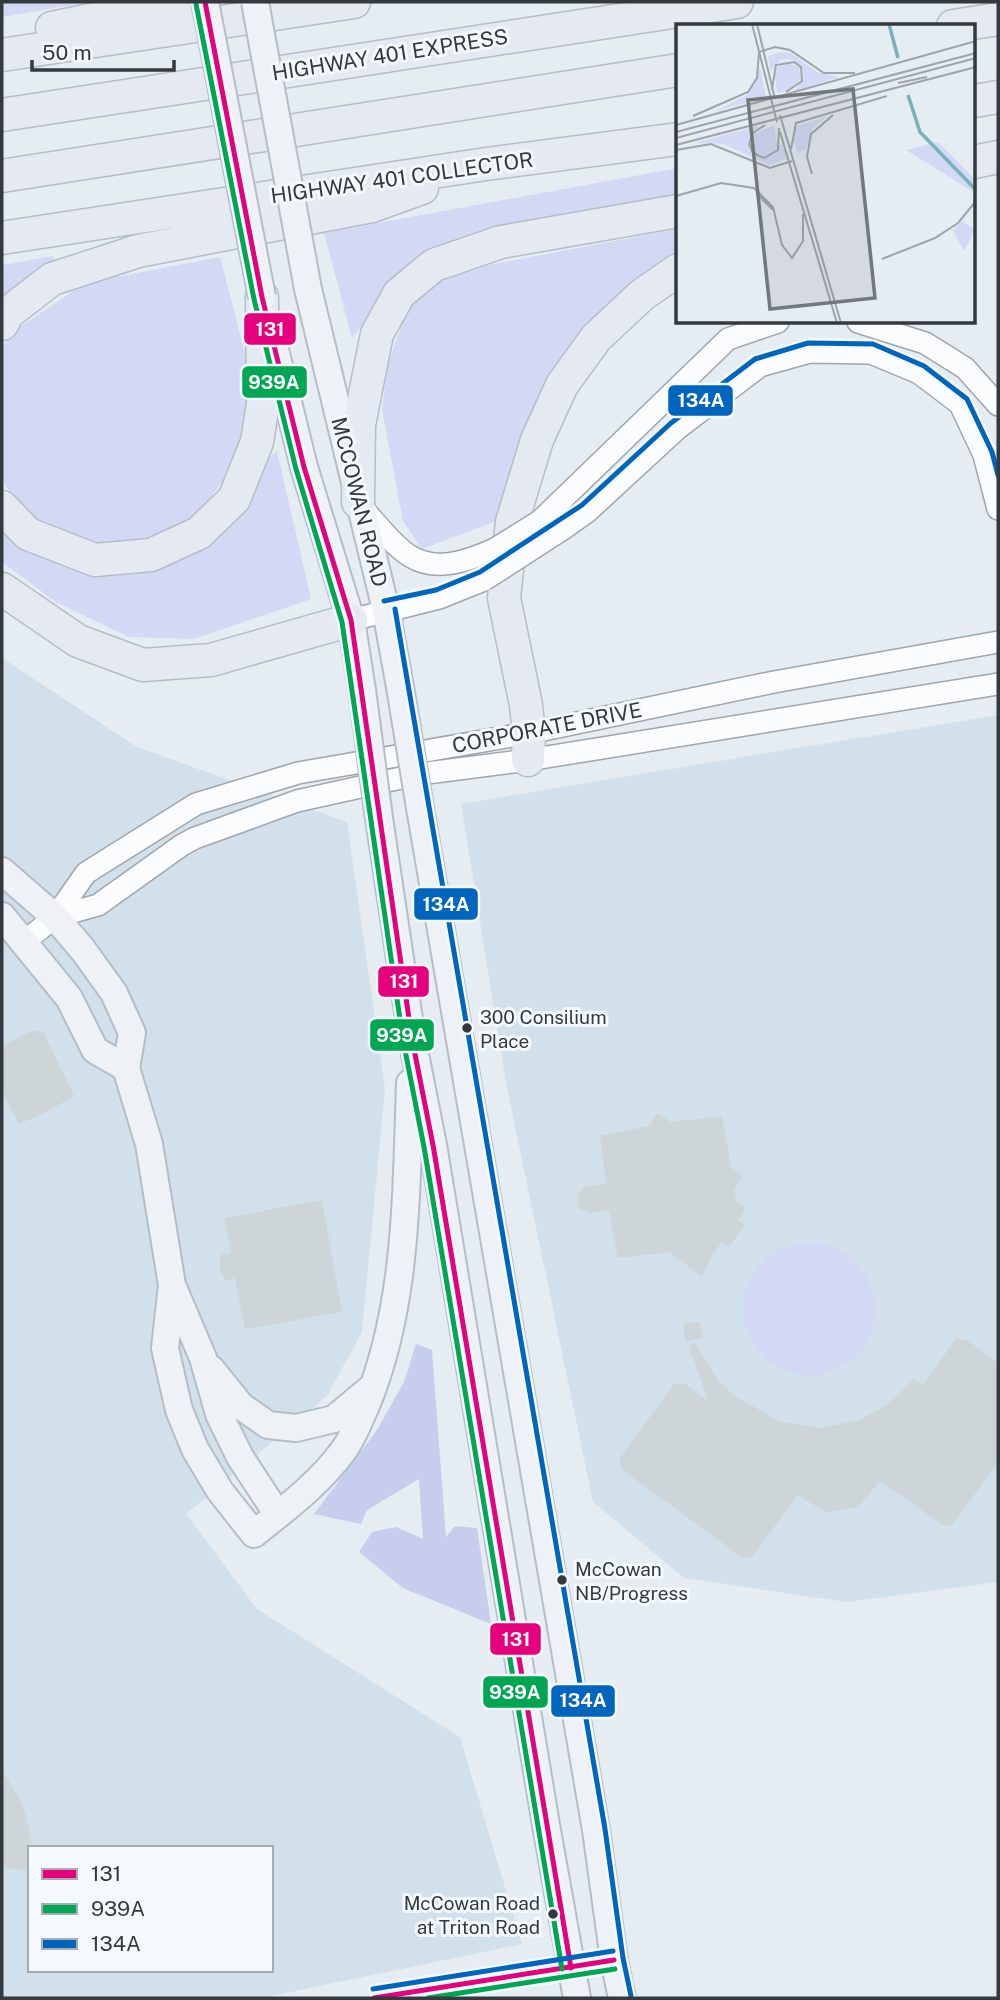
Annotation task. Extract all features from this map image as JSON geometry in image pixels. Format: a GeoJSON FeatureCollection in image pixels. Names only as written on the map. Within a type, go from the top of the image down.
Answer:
{"type":"FeatureCollection","features":[{"type":"Feature","properties":{"kind":"highway"},"geometry":{"type":"LineString","coordinates":[[2,38],[177,2]]}},
{"type":"Feature","properties":{"kind":"highway"},"geometry":{"type":"LineString","coordinates":[[2,55],[354,2]]}},
{"type":"Feature","properties":{"kind":"highway","name":"HIGHWAY 401 EXPRESS"},"geometry":{"type":"LineString","coordinates":[[2,115],[737,2]]}},
{"type":"Feature","properties":{"kind":"highway"},"geometry":{"type":"LineString","coordinates":[[966,24],[998,19]]}},
{"type":"Feature","properties":{"kind":"highway"},"geometry":{"type":"LineString","coordinates":[[2,176],[676,70]]}},
{"type":"Feature","properties":{"kind":"highway"},"geometry":{"type":"LineString","coordinates":[[976,101],[998,97]]}},
{"type":"Feature","properties":{"kind":"highway","name":"HIGHWAY 401 COLLECTOR"},"geometry":{"type":"LineString","coordinates":[[2,238],[486,164],[676,139]]}},
{"type":"Feature","properties":{"kind":"highway"},"geometry":{"type":"LineString","coordinates":[[976,162],[998,157]]}},
{"type":"Feature","properties":{"kind":"highway"},"geometry":{"type":"LineString","coordinates":[[2,324],[8,313],[52,279],[138,251],[372,206],[486,164]]}},
{"type":"Feature","properties":{"kind":"highway"},"geometry":{"type":"LineString","coordinates":[[358,502],[359,425],[368,379],[377,334],[399,294],[434,264],[501,242],[676,211]]}},
{"type":"Feature","properties":{"kind":"highway"},"geometry":{"type":"LineString","coordinates":[[528,747],[526,705],[505,598],[512,522],[537,440],[562,385],[596,338],[642,295],[676,271]]}},
{"type":"Feature","properties":{"kind":"highway"},"geometry":{"type":"LineString","coordinates":[[2,507],[28,534],[95,560],[151,555],[199,533],[234,499],[257,442],[263,404],[262,297]]}},
{"type":"Feature","properties":{"kind":"highway"},"geometry":{"type":"LineString","coordinates":[[2,589],[78,640],[143,665],[211,660],[351,621]]}},
{"type":"Feature","properties":{"kind":"main road","name":"MCCOWAN ROAD"},"geometry":{"type":"LineString","coordinates":[[205,2],[262,297],[304,467],[351,621],[412,1039],[433,1145],[577,1998]]}},
{"type":"Feature","properties":{"kind":"main road","name":"MCCOWAN ROAD"},"geometry":{"type":"LineString","coordinates":[[255,2],[308,289],[386,610],[596,1830],[622,1998]]}},
{"type":"Feature","properties":{"kind":"main road"},"geometry":{"type":"LineString","coordinates":[[2,871],[55,916],[114,993],[132,1032],[126,1068],[149,1144],[172,1285],[203,1358],[219,1414],[234,1446],[278,1514]]}},
{"type":"Feature","properties":{"kind":"main road"},"geometry":{"type":"LineString","coordinates":[[2,916],[69,998],[95,1050],[126,1068]]}},
{"type":"Feature","properties":{"kind":"main road"},"geometry":{"type":"LineString","coordinates":[[172,1285],[165,1348],[179,1410],[195,1449],[219,1492],[254,1534],[333,1465],[358,1428],[375,1385],[391,1327],[400,1268],[407,1189],[412,1039]]}},
{"type":"Feature","properties":{"kind":"main road"},"geometry":{"type":"LineString","coordinates":[[203,1358],[241,1406],[268,1425],[296,1428],[334,1419],[375,1385]]}},
{"type":"Feature","properties":{"kind":"street"},"geometry":{"type":"LineString","coordinates":[[358,502],[410,556],[438,564],[466,562],[495,549],[540,521],[728,339],[772,324]]}},
{"type":"Feature","properties":{"kind":"street"},"geometry":{"type":"LineString","coordinates":[[864,324],[935,349],[965,368],[998,405]]}},
{"type":"Feature","properties":{"kind":"street"},"geometry":{"type":"LineString","coordinates":[[351,621],[439,598],[484,580],[587,512],[677,429],[760,366],[810,352],[871,353],[919,373],[960,404],[984,455],[998,509]]}},
{"type":"Feature","properties":{"kind":"street","name":"CORPORATE DRIVE"},"geometry":{"type":"LineString","coordinates":[[55,916],[98,905],[195,838],[297,801],[528,747],[774,682],[998,642]]}},
{"type":"Feature","properties":{"kind":"street"},"geometry":{"type":"LineString","coordinates":[[774,682],[781,720]]}},
{"type":"Feature","properties":{"kind":"street","name":"CORPORATE DRIVE"},"geometry":{"type":"LineString","coordinates":[[24,942],[55,916],[86,873],[195,804],[298,773],[781,720],[998,684]]}},
{"type":"Feature","properties":{"kind":"shaded area"},"geometry":{"type":"Polygon","coordinates":[[[2,2],[90,2],[2,17],[2,2]]]}},
{"type":"Feature","properties":{"kind":"shaded area"},"geometry":{"type":"Polygon","coordinates":[[[676,168],[676,199],[407,269],[352,338],[324,233],[676,168]]]}},
{"type":"Feature","properties":{"kind":"shaded area"},"geometry":{"type":"Polygon","coordinates":[[[676,229],[676,259],[533,412],[496,521],[422,549],[403,521],[382,409],[388,363],[411,300],[456,271],[676,229]]]}},
{"type":"Feature","properties":{"kind":"shaded area"},"geometry":{"type":"Polygon","coordinates":[[[53,256],[57,268],[2,302],[2,265],[53,256]]]}},
{"type":"Feature","properties":{"kind":"shaded area"},"geometry":{"type":"Polygon","coordinates":[[[220,257],[245,353],[247,407],[233,468],[189,525],[132,544],[82,545],[33,523],[2,477],[2,348],[11,333],[85,283],[220,257]]]}},
{"type":"Feature","properties":{"kind":"shaded area"},"geometry":{"type":"Polygon","coordinates":[[[277,451],[311,599],[194,639],[129,637],[56,602],[2,562],[2,516],[142,562],[277,451]]]}},
{"type":"Feature","properties":{"kind":"shaded area"},"geometry":{"type":"Polygon","coordinates":[[[2,658],[137,747],[347,822],[385,1089],[362,1332],[327,1396],[186,1514],[257,1609],[460,1737],[522,1944],[262,1998],[2,1998],[2,658]]]}},
{"type":"Feature","properties":{"kind":"shaded area"},"geometry":{"type":"Polygon","coordinates":[[[998,715],[998,1582],[847,1602],[684,1578],[593,1502],[506,1083],[461,804],[998,715]]]}},
{"type":"Feature","properties":{"kind":"shaded area"},"geometry":{"type":"Polygon","coordinates":[[[809,1243],[834,1248],[856,1262],[870,1284],[875,1309],[870,1334],[856,1356],[834,1370],[809,1375],[784,1370],[762,1356],[748,1334],[743,1309],[748,1284],[762,1262],[784,1248],[809,1243]]]}},
{"type":"Feature","properties":{"kind":"shaded area"},"geometry":{"type":"Polygon","coordinates":[[[416,1344],[432,1350],[446,1537],[455,1526],[477,1528],[491,1624],[403,1588],[359,1552],[372,1532],[396,1527],[423,1539],[419,1479],[367,1510],[361,1524],[314,1514],[377,1430],[404,1382],[416,1344]]]}},
{"type":"Feature","properties":{"kind":"building"},"geometry":{"type":"Polygon","coordinates":[[[33,1030],[44,1033],[74,1096],[19,1124],[2,1091],[2,1046],[33,1030]]]}},
{"type":"Feature","properties":{"kind":"building"},"geometry":{"type":"Polygon","coordinates":[[[658,1113],[671,1122],[722,1116],[731,1167],[743,1176],[734,1189],[736,1201],[746,1208],[738,1220],[745,1225],[729,1247],[722,1242],[712,1255],[702,1277],[669,1252],[618,1258],[609,1210],[589,1213],[579,1208],[577,1196],[584,1187],[606,1184],[600,1136],[649,1126],[658,1113]]]}},
{"type":"Feature","properties":{"kind":"building"},"geometry":{"type":"Polygon","coordinates":[[[322,1200],[342,1312],[245,1329],[235,1278],[225,1281],[220,1268],[220,1255],[231,1253],[224,1218],[322,1200]]]}},
{"type":"Feature","properties":{"kind":"building"},"geometry":{"type":"Polygon","coordinates":[[[700,1322],[702,1338],[686,1342],[683,1324],[700,1322]]]}},
{"type":"Feature","properties":{"kind":"building"},"geometry":{"type":"Polygon","coordinates":[[[957,1337],[966,1339],[998,1363],[998,1463],[952,1525],[943,1525],[880,1481],[858,1507],[825,1512],[798,1495],[753,1556],[743,1558],[621,1469],[620,1458],[674,1384],[684,1383],[708,1401],[689,1346],[695,1343],[719,1382],[737,1397],[779,1421],[821,1428],[860,1420],[888,1404],[914,1379],[923,1385],[957,1337]]]}},
{"type":"Feature","properties":{"kind":"building"},"geometry":{"type":"Polygon","coordinates":[[[2,1770],[21,1801],[32,1846],[28,1846],[28,1871],[2,1868],[2,1770]]]}},
{"type":"Feature","properties":{"kind":"transit line","name":"131"},"geometry":{"type":"LineString","coordinates":[[205,2],[262,297],[304,467],[351,620],[412,1039],[433,1145],[571,1968]]}},
{"type":"Feature","properties":{"kind":"transit line","name":"939A"},"geometry":{"type":"LineString","coordinates":[[196,4],[254,299],[296,469],[342,622],[403,1040],[424,1147],[562,1969]]}},
{"type":"Feature","properties":{"kind":"transit line","name":"134A"},"geometry":{"type":"LineString","coordinates":[[384,601],[436,590],[480,572],[582,505],[671,423],[755,359],[808,343],[873,344],[924,366],[967,399],[992,452],[998,475]]}},
{"type":"Feature","properties":{"kind":"transit line","name":"134A"},"geometry":{"type":"LineString","coordinates":[[395,609],[605,1829],[631,1996]]}},
{"type":"Feature","properties":{"kind":"transit line","name":"134A"},"geometry":{"type":"LineString","coordinates":[[373,1989],[613,1951]]}},
{"type":"Feature","properties":{"kind":"transit line","name":"131"},"geometry":{"type":"LineString","coordinates":[[374,1998],[614,1960]]}},
{"type":"Feature","properties":{"kind":"transit line","name":"939A"},"geometry":{"type":"LineString","coordinates":[[428,1998],[615,1969]]}},
{"type":"Feature","properties":{"kind":"place","name":"300 Consilium Place"},"geometry":{"type":"Point","coordinates":[467,1028]}},
{"type":"Feature","properties":{"kind":"place","name":"McCowan NB/Progress"},"geometry":{"type":"Point","coordinates":[562,1580]}},
{"type":"Feature","properties":{"kind":"place","name":"McCowan Road at Triton Road"},"geometry":{"type":"Point","coordinates":[553,1914]}}]}
